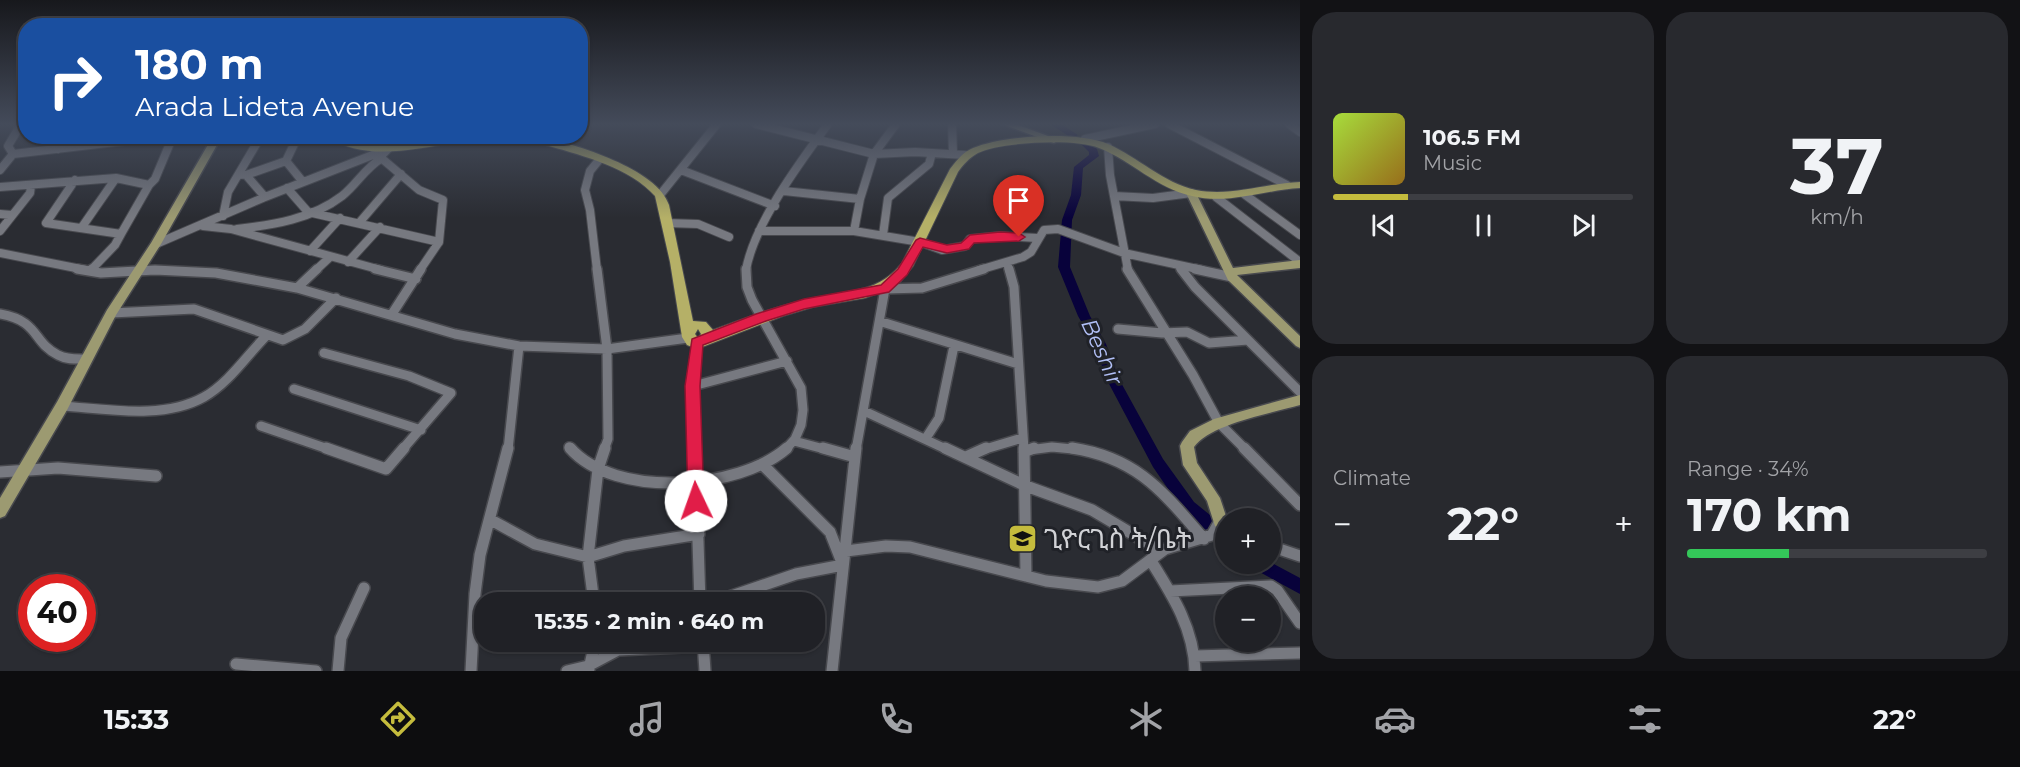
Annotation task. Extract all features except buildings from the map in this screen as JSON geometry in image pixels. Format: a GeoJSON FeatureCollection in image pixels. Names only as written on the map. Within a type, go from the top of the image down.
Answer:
{"type":"FeatureCollection","features":[{"type":"Feature","properties":{"kind":"highway"},"geometry":{"type":"LineString","coordinates":[[586,155],[635,175],[660,195],[685,307],[698,334],[731,328],[804,304],[885,289],[902,272],[920,243],[959,155]]}},
{"type":"Feature","properties":{"kind":"highway"},"geometry":{"type":"LineString","coordinates":[[1120,155],[1141,169],[1191,193],[1216,197],[1296,185]]}},
{"type":"Feature","properties":{"kind":"main road"},"geometry":{"type":"LineString","coordinates":[[0,511],[62,406],[111,313],[156,244],[207,155]]}},
{"type":"Feature","properties":{"kind":"main road"},"geometry":{"type":"LineString","coordinates":[[1191,193],[1226,274],[1300,343]]}},
{"type":"Feature","properties":{"kind":"main road"},"geometry":{"type":"LineString","coordinates":[[1226,274],[1300,263]]}},
{"type":"Feature","properties":{"kind":"main road"},"geometry":{"type":"LineString","coordinates":[[1226,274],[1253,278],[1300,271]]}},
{"type":"Feature","properties":{"kind":"main road"},"geometry":{"type":"LineString","coordinates":[[1215,519],[1213,498],[1190,465],[1187,446],[1196,435],[1219,423],[1300,400]]}},
{"type":"Feature","properties":{"kind":"street"},"geometry":{"type":"LineString","coordinates":[[0,170],[12,155]]}},
{"type":"Feature","properties":{"kind":"street"},"geometry":{"type":"LineString","coordinates":[[90,271],[115,245],[149,185],[155,179],[165,155]]}},
{"type":"Feature","properties":{"kind":"street"},"geometry":{"type":"LineString","coordinates":[[223,216],[228,192],[243,174],[252,155]]}},
{"type":"Feature","properties":{"kind":"street"},"geometry":{"type":"LineString","coordinates":[[243,174],[286,161],[289,155]]}},
{"type":"Feature","properties":{"kind":"street"},"geometry":{"type":"LineString","coordinates":[[156,244],[370,155]]}},
{"type":"Feature","properties":{"kind":"street"},"geometry":{"type":"LineString","coordinates":[[381,155],[380,157],[419,190],[443,200],[439,242],[392,314]]}},
{"type":"Feature","properties":{"kind":"street"},"geometry":{"type":"LineString","coordinates":[[660,195],[692,155]]}},
{"type":"Feature","properties":{"kind":"street"},"geometry":{"type":"LineString","coordinates":[[569,447],[580,459],[598,469],[658,484],[695,484],[762,464],[777,456],[794,441],[801,427],[804,408],[799,381],[761,317],[745,276],[748,258],[759,231],[806,155]]}},
{"type":"Feature","properties":{"kind":"street"},"geometry":{"type":"LineString","coordinates":[[854,231],[860,199],[874,155]]}},
{"type":"Feature","properties":{"kind":"street"},"geometry":{"type":"LineString","coordinates":[[883,235],[888,198],[921,171],[928,164],[931,155]]}},
{"type":"Feature","properties":{"kind":"street"},"geometry":{"type":"LineString","coordinates":[[1108,155],[1108,169],[1125,265],[1130,275],[1219,423],[1300,505]]}},
{"type":"Feature","properties":{"kind":"street"},"geometry":{"type":"LineString","coordinates":[[1234,155],[1296,185]]}},
{"type":"Feature","properties":{"kind":"street"},"geometry":{"type":"LineString","coordinates":[[231,229],[282,224],[338,198],[370,165],[382,158]]}},
{"type":"Feature","properties":{"kind":"street"},"geometry":{"type":"LineString","coordinates":[[593,592],[588,558],[598,469],[608,439],[607,350],[590,210],[584,198],[584,180],[599,160]]}},
{"type":"Feature","properties":{"kind":"street"},"geometry":{"type":"LineString","coordinates":[[286,161],[303,182]]}},
{"type":"Feature","properties":{"kind":"street"},"geometry":{"type":"LineString","coordinates":[[681,170],[775,207]]}},
{"type":"Feature","properties":{"kind":"street"},"geometry":{"type":"LineString","coordinates":[[243,174],[265,197]]}},
{"type":"Feature","properties":{"kind":"street"},"geometry":{"type":"LineString","coordinates":[[359,223],[401,174]]}},
{"type":"Feature","properties":{"kind":"street"},"geometry":{"type":"LineString","coordinates":[[0,187],[116,178],[149,185]]}},
{"type":"Feature","properties":{"kind":"street"},"geometry":{"type":"LineString","coordinates":[[82,227],[116,178]]}},
{"type":"Feature","properties":{"kind":"street"},"geometry":{"type":"LineString","coordinates":[[75,180],[46,224],[121,234]]}},
{"type":"Feature","properties":{"kind":"street"},"geometry":{"type":"LineString","coordinates":[[0,231],[30,193],[31,186]]}},
{"type":"Feature","properties":{"kind":"street"},"geometry":{"type":"LineString","coordinates":[[287,188],[308,212],[439,242]]}},
{"type":"Feature","properties":{"kind":"street"},"geometry":{"type":"LineString","coordinates":[[784,191],[860,199]]}},
{"type":"Feature","properties":{"kind":"street"},"geometry":{"type":"LineString","coordinates":[[1114,196],[1148,200],[1166,199],[1191,193]]}},
{"type":"Feature","properties":{"kind":"street"},"geometry":{"type":"LineString","coordinates":[[1244,194],[1300,235]]}},
{"type":"Feature","properties":{"kind":"street"},"geometry":{"type":"LineString","coordinates":[[1216,197],[1300,263]]}},
{"type":"Feature","properties":{"kind":"street"},"geometry":{"type":"LineString","coordinates":[[0,214],[12,215]]}},
{"type":"Feature","properties":{"kind":"street"},"geometry":{"type":"LineString","coordinates":[[310,251],[340,218]]}},
{"type":"Feature","properties":{"kind":"street"},"geometry":{"type":"LineString","coordinates":[[667,223],[698,224],[729,237]]}},
{"type":"Feature","properties":{"kind":"street"},"geometry":{"type":"LineString","coordinates":[[200,226],[231,229],[416,279]]}},
{"type":"Feature","properties":{"kind":"street"},"geometry":{"type":"LineString","coordinates":[[348,262],[380,228]]}},
{"type":"Feature","properties":{"kind":"street"},"geometry":{"type":"LineString","coordinates":[[832,671],[841,612],[843,565],[855,456],[882,322],[885,289],[922,288],[1006,263],[1031,252],[1037,238],[1046,229],[1058,229],[1124,253],[1226,274]]}},
{"type":"Feature","properties":{"kind":"street"},"geometry":{"type":"LineString","coordinates":[[759,231],[854,231],[947,249],[965,246],[970,239],[1000,236],[1037,238]]}},
{"type":"Feature","properties":{"kind":"street"},"geometry":{"type":"LineString","coordinates":[[0,253],[90,271],[155,270],[216,273],[297,288],[454,334],[519,346],[607,350],[698,334],[693,386],[700,592]]}},
{"type":"Feature","properties":{"kind":"street"},"geometry":{"type":"LineString","coordinates":[[297,288],[330,257]]}},
{"type":"Feature","properties":{"kind":"street"},"geometry":{"type":"LineString","coordinates":[[1006,263],[1014,287],[1026,486],[1026,576]]}},
{"type":"Feature","properties":{"kind":"street"},"geometry":{"type":"LineString","coordinates":[[1178,265],[1195,287],[1300,392]]}},
{"type":"Feature","properties":{"kind":"street"},"geometry":{"type":"LineString","coordinates":[[111,313],[194,309],[283,340],[291,339],[303,332],[336,298]]}},
{"type":"Feature","properties":{"kind":"street"},"geometry":{"type":"LineString","coordinates":[[0,314],[26,320],[51,351],[60,358],[87,359]]}},
{"type":"Feature","properties":{"kind":"street"},"geometry":{"type":"LineString","coordinates":[[882,322],[1018,364]]}},
{"type":"Feature","properties":{"kind":"street"},"geometry":{"type":"LineString","coordinates":[[1118,329],[1186,332],[1209,343],[1248,340]]}},
{"type":"Feature","properties":{"kind":"street"},"geometry":{"type":"LineString","coordinates":[[62,406],[134,410],[164,409],[186,404],[207,395],[267,335]]}},
{"type":"Feature","properties":{"kind":"street"},"geometry":{"type":"LineString","coordinates":[[471,671],[479,564],[509,446],[519,346]]}},
{"type":"Feature","properties":{"kind":"street"},"geometry":{"type":"LineString","coordinates":[[927,438],[939,418],[954,346]]}},
{"type":"Feature","properties":{"kind":"street"},"geometry":{"type":"LineString","coordinates":[[261,426],[386,469],[451,393],[409,376],[324,352]]}},
{"type":"Feature","properties":{"kind":"street"},"geometry":{"type":"LineString","coordinates":[[693,386],[787,361]]}},
{"type":"Feature","properties":{"kind":"street"},"geometry":{"type":"LineString","coordinates":[[294,389],[421,430]]}},
{"type":"Feature","properties":{"kind":"street"},"geometry":{"type":"LineString","coordinates":[[864,411],[927,438],[1026,486],[1092,510],[1161,551]]}},
{"type":"Feature","properties":{"kind":"street"},"geometry":{"type":"LineString","coordinates":[[966,457],[1022,438]]}},
{"type":"Feature","properties":{"kind":"street"},"geometry":{"type":"LineString","coordinates":[[794,441],[855,456]]}},
{"type":"Feature","properties":{"kind":"street"},"geometry":{"type":"LineString","coordinates":[[1024,452],[1037,446],[1081,448],[1108,454],[1127,462],[1215,528]]}},
{"type":"Feature","properties":{"kind":"street"},"geometry":{"type":"LineString","coordinates":[[762,464],[830,532],[843,565]]}},
{"type":"Feature","properties":{"kind":"street"},"geometry":{"type":"LineString","coordinates":[[0,472],[26,467],[100,470],[156,477]]}},
{"type":"Feature","properties":{"kind":"street"},"geometry":{"type":"LineString","coordinates":[[491,520],[535,544],[588,558],[624,546],[699,534]]}},
{"type":"Feature","properties":{"kind":"street"},"geometry":{"type":"LineString","coordinates":[[846,551],[908,546],[1026,576],[1087,587],[1115,584],[1151,561],[1161,551],[1215,529]]}},
{"type":"Feature","properties":{"kind":"street"},"geometry":{"type":"LineString","coordinates":[[1281,550],[1300,556]]}},
{"type":"Feature","properties":{"kind":"street"},"geometry":{"type":"LineString","coordinates":[[1151,561],[1170,591],[1186,624],[1198,665],[1300,653]]}},
{"type":"Feature","properties":{"kind":"street"},"geometry":{"type":"LineString","coordinates":[[743,592],[796,574],[843,565]]}},
{"type":"Feature","properties":{"kind":"street"},"geometry":{"type":"LineString","coordinates":[[1170,591],[1271,586],[1278,590],[1300,623]]}},
{"type":"Feature","properties":{"kind":"street"},"geometry":{"type":"LineString","coordinates":[[338,671],[336,657],[347,618],[364,588]]}},
{"type":"Feature","properties":{"kind":"street"},"geometry":{"type":"LineString","coordinates":[[589,669],[593,652]]}},
{"type":"Feature","properties":{"kind":"street"},"geometry":{"type":"LineString","coordinates":[[567,671],[589,669],[615,652]]}},
{"type":"Feature","properties":{"kind":"street"},"geometry":{"type":"LineString","coordinates":[[704,652],[705,671]]}},
{"type":"Feature","properties":{"kind":"street"},"geometry":{"type":"LineString","coordinates":[[236,664],[316,671]]}},
{"type":"Feature","properties":{"kind":"waterway","name":"Beshir"},"geometry":{"type":"LineString","coordinates":[[1094,155],[1079,167],[1076,195],[1067,220],[1064,267],[1084,316],[1100,344],[1113,380],[1158,463],[1189,507],[1215,529]]}},
{"type":"Feature","properties":{"kind":"waterway","name":"Beshir"},"geometry":{"type":"LineString","coordinates":[[1278,574],[1300,586]]}},
{"type":"Feature","properties":{"kind":"place","name":"ጊዮርጊስ ት/ቤት"},"geometry":{"type":"Point","coordinates":[1023,539]}},
{"type":"Feature","properties":{"kind":"route"},"geometry":{"type":"LineString","coordinates":[[696,501],[693,386],[697,342],[761,317],[804,304],[885,289],[898,278],[920,243],[947,249],[965,246],[970,239],[1019,237]]}}]}
